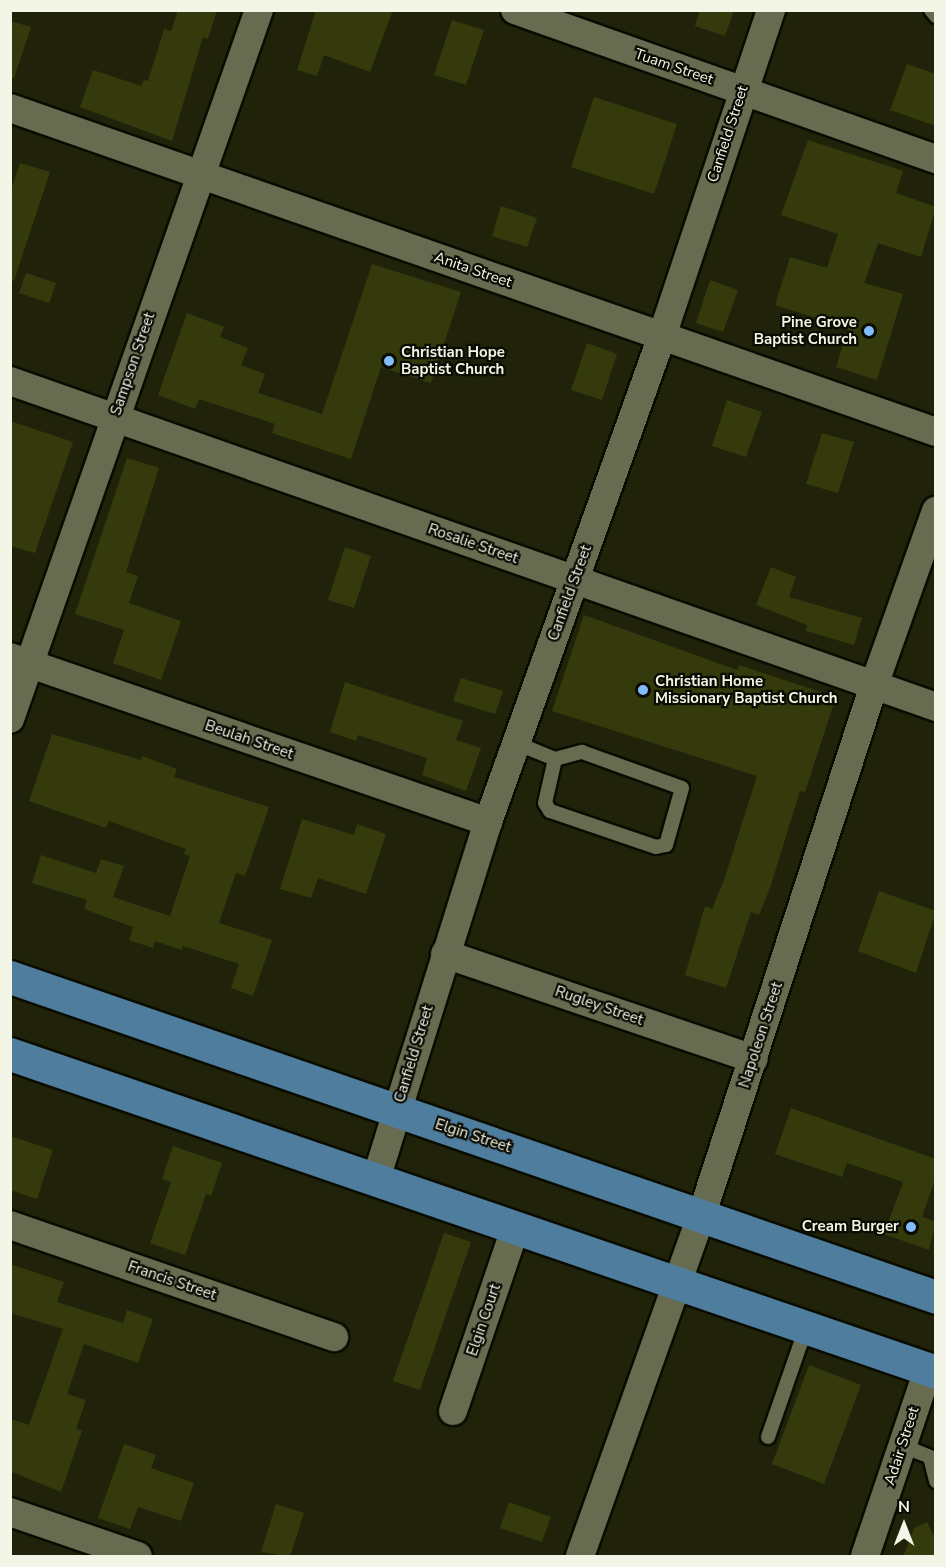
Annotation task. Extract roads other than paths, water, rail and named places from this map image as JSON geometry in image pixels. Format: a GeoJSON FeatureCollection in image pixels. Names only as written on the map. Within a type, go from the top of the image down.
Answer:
{"type":"FeatureCollection","features":[{"type":"Feature","properties":{"kind":"main road","name":"Elgin Street"},"geometry":{"type":"LineString","coordinates":[[10,977],[702,1214],[936,1297]]}},
{"type":"Feature","properties":{"kind":"main road"},"geometry":{"type":"LineString","coordinates":[[10,1054],[932,1371]]}},
{"type":"Feature","properties":{"kind":"street","name":"Sampson Street"},"geometry":{"type":"LineString","coordinates":[[10,719],[20,660],[115,418],[259,10]]}},
{"type":"Feature","properties":{"kind":"street","name":"Tuam Street"},"geometry":{"type":"LineString","coordinates":[[515,10],[936,159]]}},
{"type":"Feature","properties":{"kind":"street","name":"Canfield Street"},"geometry":{"type":"LineString","coordinates":[[376,1179],[488,822],[662,336],[742,91],[771,10]]}},
{"type":"Feature","properties":{"kind":"street","name":"Anita Street"},"geometry":{"type":"LineString","coordinates":[[10,108],[936,432]]}},
{"type":"Feature","properties":{"kind":"street","name":"Rosalie Street"},"geometry":{"type":"LineString","coordinates":[[10,381],[936,707]]}},
{"type":"Feature","properties":{"kind":"street","name":"Napoleon Street"},"geometry":{"type":"LineString","coordinates":[[580,1557],[702,1214],[874,686],[936,512]]}},
{"type":"Feature","properties":{"kind":"street","name":"Beulah Street"},"geometry":{"type":"LineString","coordinates":[[20,660],[488,822]]}},
{"type":"Feature","properties":{"kind":"street","name":"Rugley Street"},"geometry":{"type":"LineString","coordinates":[[445,954],[754,1059]]}},
{"type":"Feature","properties":{"kind":"street","name":"Francis Street"},"geometry":{"type":"LineString","coordinates":[[10,1225],[334,1337]]}},
{"type":"Feature","properties":{"kind":"street","name":"Elgin Court"},"geometry":{"type":"LineString","coordinates":[[453,1411],[515,1229]]}},
{"type":"Feature","properties":{"kind":"street","name":"Adair Street"},"geometry":{"type":"LineString","coordinates":[[865,1557],[903,1446],[932,1371]]}},
{"type":"Feature","properties":{"kind":"street"},"geometry":{"type":"LineString","coordinates":[[10,1512],[138,1557]]}},
{"type":"Feature","properties":{"kind":"lane"},"geometry":{"type":"LineString","coordinates":[[931,10],[936,16]]}},
{"type":"Feature","properties":{"kind":"lane"},"geometry":{"type":"LineString","coordinates":[[516,743],[555,759],[582,752],[682,788],[666,845],[656,847],[550,811],[545,803],[555,759]]}},
{"type":"Feature","properties":{"kind":"lane"},"geometry":{"type":"LineString","coordinates":[[768,1437],[806,1328]]}},
{"type":"Feature","properties":{"kind":"lane"},"geometry":{"type":"LineString","coordinates":[[903,1446],[933,1452],[936,1481]]}},
{"type":"Feature","properties":{"kind":"place","name":"Pine Grove Baptist Church"},"geometry":{"type":"Point","coordinates":[869,331]}},
{"type":"Feature","properties":{"kind":"place","name":"Christian Hope Baptist Church"},"geometry":{"type":"Point","coordinates":[389,361]}},
{"type":"Feature","properties":{"kind":"place","name":"Christian Home Missionary Baptist Church"},"geometry":{"type":"Point","coordinates":[643,690]}},
{"type":"Feature","properties":{"kind":"place","name":"Cream Burger"},"geometry":{"type":"Point","coordinates":[911,1227]}}]}
